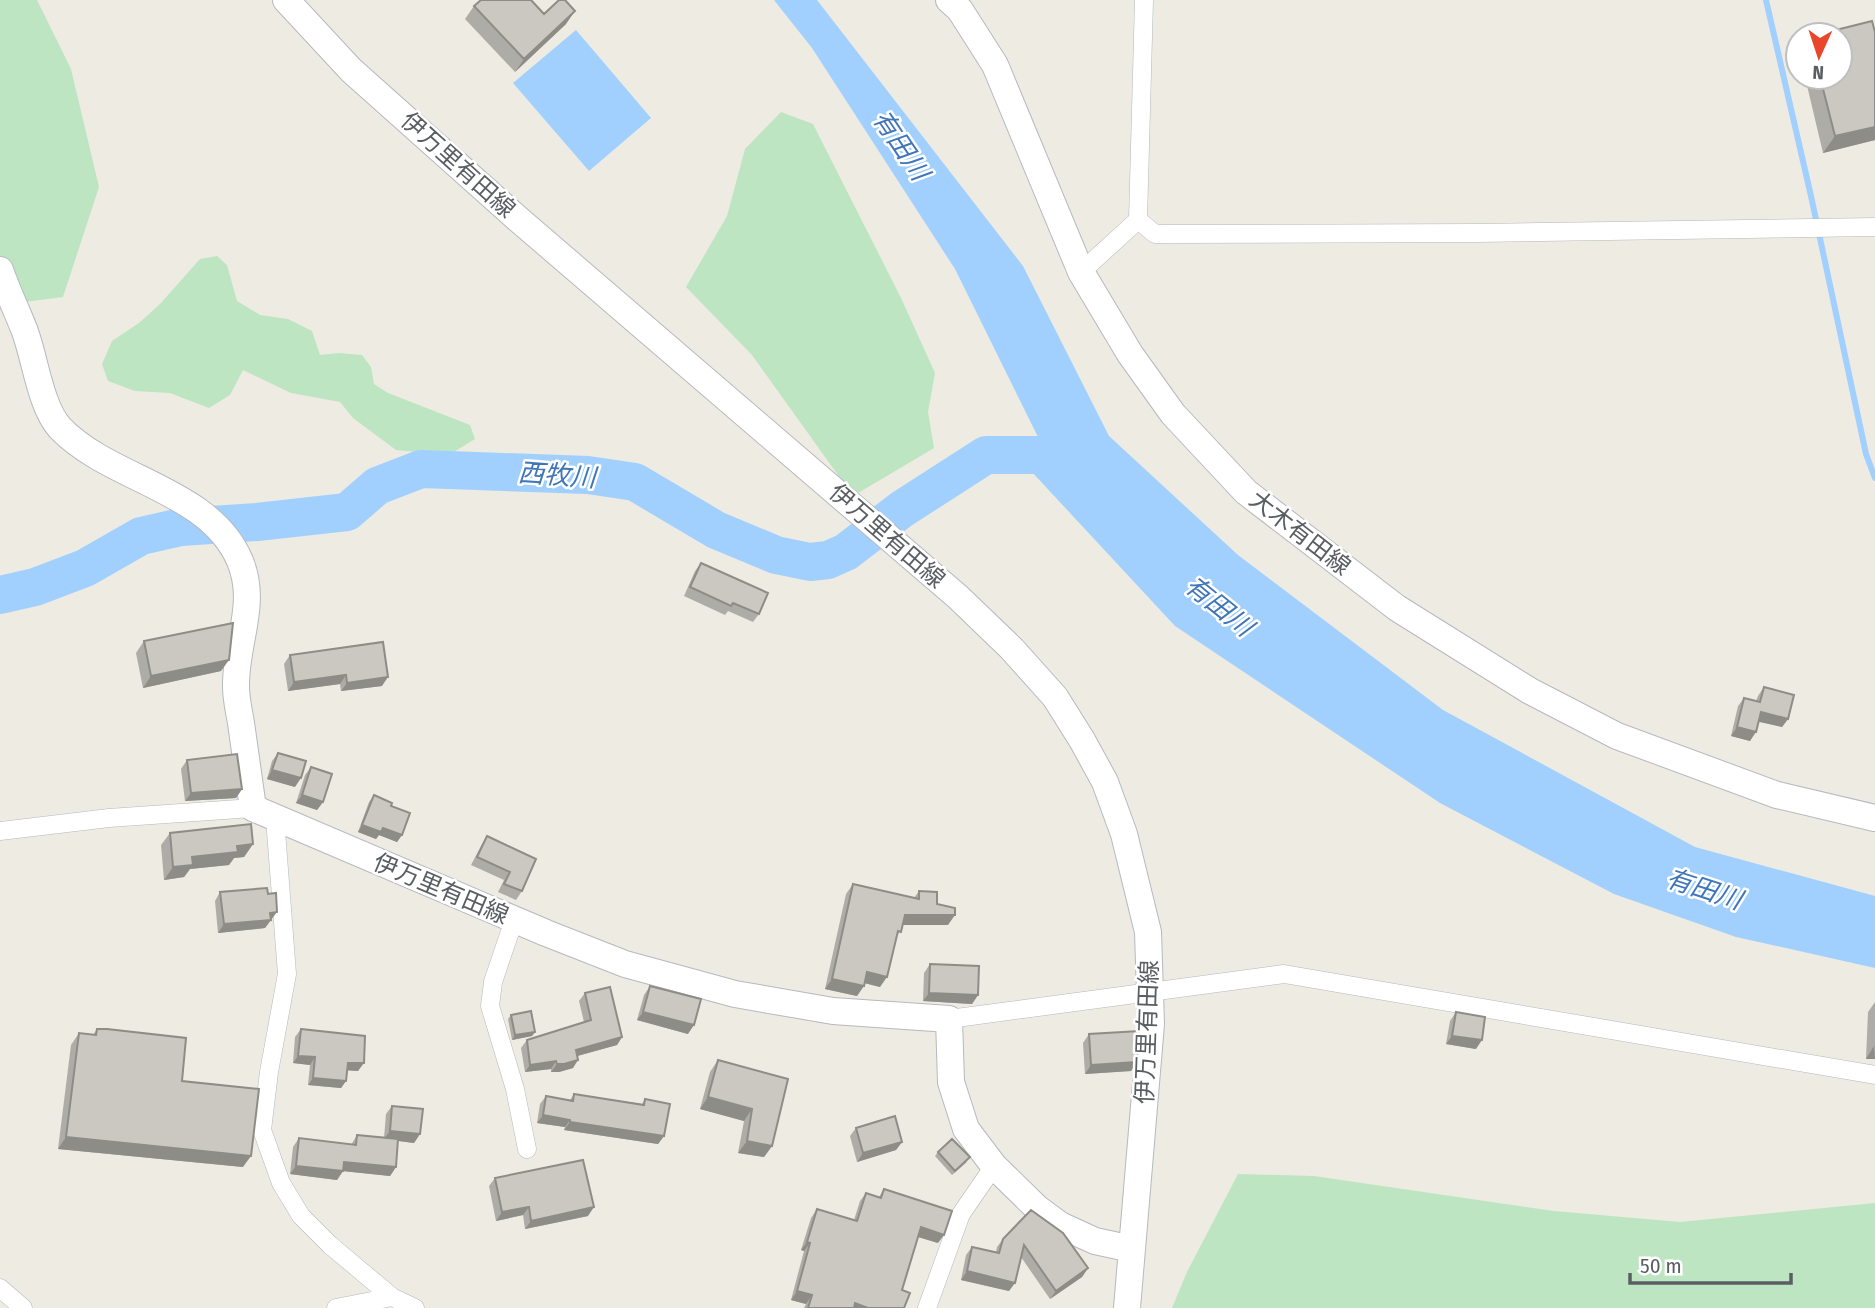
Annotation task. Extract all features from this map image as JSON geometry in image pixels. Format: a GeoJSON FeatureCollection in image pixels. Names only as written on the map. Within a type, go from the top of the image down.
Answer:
{"type":"FeatureCollection","features":[{"type":"Feature","properties":{"kind":"main road","name":"伊万里有田線"},"geometry":{"type":"LineString","coordinates":[[286,0],[351,70],[519,219],[958,597],[1012,649],[1055,697],[1104,782],[1124,834],[1148,932],[1152,990],[1149,1051],[1127,1308]]}},
{"type":"Feature","properties":{"kind":"main road","name":"大木有田線"},"geometry":{"type":"LineString","coordinates":[[949,0],[960,10],[995,65],[1081,272],[1130,354],[1173,414],[1246,492],[1397,608],[1530,691],[1617,736],[1777,796],[1875,818]]}},
{"type":"Feature","properties":{"kind":"main road"},"geometry":{"type":"LineString","coordinates":[[0,270],[32,351],[49,411],[58,426],[74,441],[202,513],[220,530],[239,559],[246,577],[248,611],[236,686],[264,813]]}},
{"type":"Feature","properties":{"kind":"main road","name":"伊万里有田線"},"geometry":{"type":"LineString","coordinates":[[264,813],[514,920],[625,964],[735,994],[833,1011],[949,1019]]}},
{"type":"Feature","properties":{"kind":"main road"},"geometry":{"type":"LineString","coordinates":[[949,1019],[951,1082],[966,1129],[994,1166],[1037,1208],[1060,1225],[1095,1241],[1132,1249]]}},
{"type":"Feature","properties":{"kind":"street"},"geometry":{"type":"LineString","coordinates":[[1081,272],[1138,220],[1144,0]]}},
{"type":"Feature","properties":{"kind":"street"},"geometry":{"type":"LineString","coordinates":[[1138,220],[1155,234],[1875,227]]}},
{"type":"Feature","properties":{"kind":"street"},"geometry":{"type":"LineString","coordinates":[[0,831],[110,818],[264,813],[287,974],[269,1072],[262,1130],[281,1183],[300,1216],[330,1245],[393,1297],[415,1308]]}},
{"type":"Feature","properties":{"kind":"street"},"geometry":{"type":"LineString","coordinates":[[514,920],[494,982],[490,1006],[514,1089],[527,1149]]}},
{"type":"Feature","properties":{"kind":"street"},"geometry":{"type":"LineString","coordinates":[[949,1019],[1284,974],[1875,1075]]}},
{"type":"Feature","properties":{"kind":"street"},"geometry":{"type":"LineString","coordinates":[[927,1308],[961,1214],[994,1166]]}},
{"type":"Feature","properties":{"kind":"street"},"geometry":{"type":"LineString","coordinates":[[0,1288],[23,1308]]}},
{"type":"Feature","properties":{"kind":"street"},"geometry":{"type":"LineString","coordinates":[[336,1308],[393,1297]]}},
{"type":"Feature","properties":{"kind":"green space"},"geometry":{"type":"Polygon","coordinates":[[[0,0],[37,0],[71,69],[99,187],[63,297],[0,305],[0,0]]]}},
{"type":"Feature","properties":{"kind":"green space"},"geometry":{"type":"Polygon","coordinates":[[[781,112],[813,124],[901,298],[935,373],[928,412],[934,448],[853,496],[752,355],[686,287],[727,216],[745,149],[781,112]]]}},
{"type":"Feature","properties":{"kind":"green space"},"geometry":{"type":"Polygon","coordinates":[[[217,256],[227,265],[237,301],[260,315],[288,319],[312,331],[320,355],[362,355],[371,367],[374,384],[388,393],[470,425],[475,439],[449,455],[396,450],[353,418],[340,402],[291,393],[243,370],[230,395],[209,408],[170,393],[135,391],[108,381],[102,364],[112,341],[139,323],[160,304],[200,259],[217,256]]]}},
{"type":"Feature","properties":{"kind":"green space"},"geometry":{"type":"Polygon","coordinates":[[[1238,1174],[1314,1176],[1554,1211],[1680,1222],[1875,1203],[1875,1308],[1172,1308],[1187,1272],[1238,1174]]]}},
{"type":"Feature","properties":{"kind":"water","name":"有田川"},"geometry":{"type":"Polygon","coordinates":[[[774,0],[817,0],[1023,266],[1109,436],[1238,555],[1443,710],[1695,847],[1875,896],[1875,968],[1736,937],[1614,894],[1440,803],[1175,626],[1018,457],[1038,437],[955,269],[812,48],[774,0]]]}},
{"type":"Feature","properties":{"kind":"water"},"geometry":{"type":"Polygon","coordinates":[[[576,30],[651,118],[589,171],[513,83],[576,30]]]}},
{"type":"Feature","properties":{"kind":"building"},"geometry":{"type":"Polygon","coordinates":[[[481,0],[531,0],[544,14],[559,0],[565,0],[575,11],[524,59],[474,6],[481,0]]]}},
{"type":"Feature","properties":{"kind":"building"},"geometry":{"type":"Polygon","coordinates":[[[1872,21],[1875,32],[1875,127],[1835,136],[1824,91],[1854,91],[1854,26],[1872,21]]]}},
{"type":"Feature","properties":{"kind":"building"},"geometry":{"type":"Polygon","coordinates":[[[701,563],[768,593],[759,614],[733,603],[731,606],[690,587],[701,563]]]}},
{"type":"Feature","properties":{"kind":"building"},"geometry":{"type":"Polygon","coordinates":[[[233,623],[229,660],[151,676],[144,641],[233,623]]]}},
{"type":"Feature","properties":{"kind":"building"},"geometry":{"type":"Polygon","coordinates":[[[383,642],[388,677],[347,683],[346,675],[294,682],[290,655],[383,642]]]}},
{"type":"Feature","properties":{"kind":"building"},"geometry":{"type":"Polygon","coordinates":[[[1764,687],[1794,695],[1788,719],[1761,712],[1756,732],[1737,727],[1744,698],[1760,702],[1764,687]]]}},
{"type":"Feature","properties":{"kind":"building"},"geometry":{"type":"Polygon","coordinates":[[[278,753],[306,761],[301,778],[272,770],[278,753]]]}},
{"type":"Feature","properties":{"kind":"building"},"geometry":{"type":"Polygon","coordinates":[[[237,754],[242,789],[191,793],[187,760],[237,754]]]}},
{"type":"Feature","properties":{"kind":"building"},"geometry":{"type":"Polygon","coordinates":[[[311,767],[332,774],[323,802],[302,795],[311,767]]]}},
{"type":"Feature","properties":{"kind":"building"},"geometry":{"type":"Polygon","coordinates":[[[374,795],[392,803],[391,806],[410,813],[402,835],[383,828],[381,832],[362,825],[374,795]]]}},
{"type":"Feature","properties":{"kind":"building"},"geometry":{"type":"Polygon","coordinates":[[[251,824],[253,844],[237,846],[238,852],[192,857],[193,865],[173,867],[170,833],[251,824]]]}},
{"type":"Feature","properties":{"kind":"building"},"geometry":{"type":"Polygon","coordinates":[[[487,836],[536,859],[522,891],[504,884],[510,872],[477,857],[487,836]]]}},
{"type":"Feature","properties":{"kind":"building"},"geometry":{"type":"Polygon","coordinates":[[[853,884],[919,899],[919,891],[937,892],[937,904],[955,908],[955,915],[905,915],[901,932],[898,931],[887,977],[867,972],[864,986],[832,979],[853,884]]]}},
{"type":"Feature","properties":{"kind":"building"},"geometry":{"type":"Polygon","coordinates":[[[267,888],[268,894],[276,893],[277,912],[270,913],[271,920],[224,924],[220,892],[267,888]]]}},
{"type":"Feature","properties":{"kind":"building"},"geometry":{"type":"Polygon","coordinates":[[[930,964],[979,966],[978,995],[929,993],[930,964]]]}},
{"type":"Feature","properties":{"kind":"building"},"geometry":{"type":"Polygon","coordinates":[[[650,986],[701,999],[694,1025],[643,1012],[650,986]]]}},
{"type":"Feature","properties":{"kind":"building"},"geometry":{"type":"Polygon","coordinates":[[[610,987],[622,1037],[576,1050],[578,1060],[564,1064],[557,1064],[556,1061],[530,1065],[527,1040],[591,1020],[585,993],[610,987]]]}},
{"type":"Feature","properties":{"kind":"building"},"geometry":{"type":"Polygon","coordinates":[[[531,1011],[535,1032],[515,1035],[511,1015],[531,1011]]]}},
{"type":"Feature","properties":{"kind":"building"},"geometry":{"type":"Polygon","coordinates":[[[1456,1012],[1485,1017],[1482,1040],[1452,1036],[1456,1012]]]}},
{"type":"Feature","properties":{"kind":"building"},"geometry":{"type":"Polygon","coordinates":[[[97,1029],[186,1038],[182,1081],[259,1089],[251,1156],[66,1137],[79,1033],[96,1035],[97,1029]]]}},
{"type":"Feature","properties":{"kind":"building"},"geometry":{"type":"Polygon","coordinates":[[[301,1029],[365,1036],[364,1063],[348,1063],[346,1081],[313,1078],[315,1057],[298,1056],[301,1029]]]}},
{"type":"Feature","properties":{"kind":"building"},"geometry":{"type":"Polygon","coordinates":[[[1139,1031],[1137,1062],[1091,1065],[1089,1034],[1139,1031]]]}},
{"type":"Feature","properties":{"kind":"building"},"geometry":{"type":"Polygon","coordinates":[[[718,1060],[788,1079],[772,1146],[747,1141],[752,1109],[708,1097],[718,1060]]]}},
{"type":"Feature","properties":{"kind":"building"},"geometry":{"type":"Polygon","coordinates":[[[574,1094],[644,1105],[645,1099],[670,1104],[664,1136],[570,1122],[543,1115],[546,1096],[573,1101],[574,1094]]]}},
{"type":"Feature","properties":{"kind":"building"},"geometry":{"type":"Polygon","coordinates":[[[392,1106],[423,1109],[420,1134],[390,1131],[392,1106]]]}},
{"type":"Feature","properties":{"kind":"building"},"geometry":{"type":"Polygon","coordinates":[[[895,1116],[902,1142],[863,1153],[856,1128],[895,1116]]]}},
{"type":"Feature","properties":{"kind":"building"},"geometry":{"type":"Polygon","coordinates":[[[357,1135],[398,1139],[396,1167],[344,1162],[343,1171],[296,1166],[299,1138],[356,1145],[357,1135]]]}},
{"type":"Feature","properties":{"kind":"building"},"geometry":{"type":"Polygon","coordinates":[[[952,1139],[970,1157],[955,1171],[938,1152],[952,1139]]]}},
{"type":"Feature","properties":{"kind":"building"},"geometry":{"type":"Polygon","coordinates":[[[583,1160],[594,1207],[531,1221],[529,1207],[502,1212],[495,1178],[583,1160]]]}},
{"type":"Feature","properties":{"kind":"building"},"geometry":{"type":"Polygon","coordinates":[[[884,1189],[952,1211],[944,1235],[921,1227],[902,1290],[910,1293],[904,1308],[868,1308],[855,1303],[854,1308],[808,1308],[812,1295],[797,1291],[817,1209],[857,1221],[866,1193],[881,1198],[884,1189]]]}},
{"type":"Feature","properties":{"kind":"building"},"geometry":{"type":"Polygon","coordinates":[[[1031,1210],[1063,1233],[1088,1268],[1056,1291],[1024,1245],[1015,1283],[967,1271],[972,1247],[999,1253],[1003,1239],[1031,1210]]]}},
{"type":"Feature","properties":{"kind":"waterway"},"geometry":{"type":"LineString","coordinates":[[1766,0],[1866,454],[1875,478]]}},
{"type":"Feature","properties":{"kind":"waterway","name":"西牧川"},"geometry":{"type":"LineString","coordinates":[[0,595],[35,587],[85,568],[141,536],[181,527],[347,512],[377,486],[421,469],[588,475],[635,482],[716,530],[776,555],[810,562],[828,560],[846,552],[902,509],[986,455],[1070,455]]}}]}
